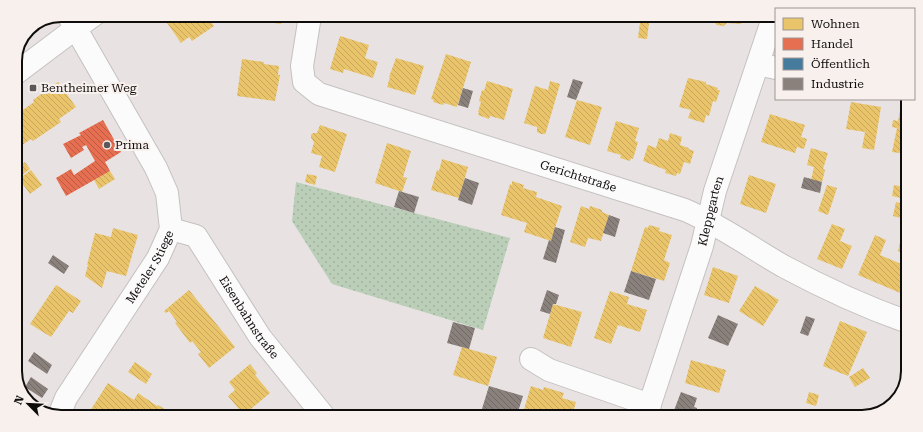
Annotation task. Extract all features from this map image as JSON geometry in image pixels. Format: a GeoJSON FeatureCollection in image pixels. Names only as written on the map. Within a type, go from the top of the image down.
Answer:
{"type":"FeatureCollection","features":[{"type":"Feature","properties":{"kind":"street"},"geometry":{"type":"LineString","coordinates":[[22,67],[71,22]]}},
{"type":"Feature","properties":{"kind":"street","name":"Meteler Stiege"},"geometry":{"type":"LineString","coordinates":[[62,410],[66,398],[158,258],[171,229],[167,193],[156,168],[73,22]]}},
{"type":"Feature","properties":{"kind":"street","name":"Gerichtstraße"},"geometry":{"type":"LineString","coordinates":[[309,22],[302,66],[304,82],[319,94],[685,210],[707,220],[783,266],[834,291],[901,319]]}},
{"type":"Feature","properties":{"kind":"street","name":"Kleppgarten"},"geometry":{"type":"LineString","coordinates":[[531,359],[549,370],[648,410],[702,246],[715,191],[767,66],[772,22]]}},
{"type":"Feature","properties":{"kind":"street","name":"Eisenbahnstraße"},"geometry":{"type":"LineString","coordinates":[[171,229],[196,236],[260,337],[319,410]]}},
{"type":"Feature","properties":{"kind":"green space"},"geometry":{"type":"Polygon","coordinates":[[[296,182],[510,238],[483,330],[332,284],[292,221],[296,182]]]}},
{"type":"Feature","properties":{"kind":"building: Wohnen"},"geometry":{"type":"Polygon","coordinates":[[[166,22],[211,22],[214,26],[192,41],[189,37],[181,43],[166,22]]]}},
{"type":"Feature","properties":{"kind":"building: Wohnen"},"geometry":{"type":"Polygon","coordinates":[[[267,22],[281,22],[281,24],[267,22]]]}},
{"type":"Feature","properties":{"kind":"building: Wohnen"},"geometry":{"type":"Polygon","coordinates":[[[640,22],[649,23],[647,39],[638,38],[640,22]]]}},
{"type":"Feature","properties":{"kind":"building: Wohnen"},"geometry":{"type":"Polygon","coordinates":[[[714,22],[741,22],[741,24],[727,23],[724,26],[717,25],[714,22]]]}},
{"type":"Feature","properties":{"kind":"building: Wohnen"},"geometry":{"type":"Polygon","coordinates":[[[340,36],[369,45],[365,58],[378,62],[373,78],[344,69],[343,73],[330,69],[340,36]]]}},
{"type":"Feature","properties":{"kind":"building: Wohnen"},"geometry":{"type":"Polygon","coordinates":[[[446,54],[471,62],[457,107],[444,103],[443,105],[433,102],[434,100],[431,99],[446,54]]]}},
{"type":"Feature","properties":{"kind":"building: Wohnen"},"geometry":{"type":"Polygon","coordinates":[[[396,58],[424,66],[415,95],[387,87],[396,58]]]}},
{"type":"Feature","properties":{"kind":"building: Wohnen"},"geometry":{"type":"Polygon","coordinates":[[[242,59],[279,66],[278,75],[280,75],[275,101],[237,96],[242,59]]]}},
{"type":"Feature","properties":{"kind":"building: Wohnen"},"geometry":{"type":"Polygon","coordinates":[[[688,78],[706,82],[706,84],[720,90],[716,102],[713,101],[709,116],[706,115],[704,123],[688,118],[691,110],[679,107],[688,78]]]}},
{"type":"Feature","properties":{"kind":"building: Wohnen"},"geometry":{"type":"Polygon","coordinates":[[[487,81],[513,89],[504,120],[490,116],[489,119],[478,115],[481,102],[479,101],[482,90],[484,91],[487,81]]]}},
{"type":"Feature","properties":{"kind":"building: Wohnen"},"geometry":{"type":"Polygon","coordinates":[[[550,81],[560,84],[546,132],[545,134],[541,134],[537,132],[537,127],[524,123],[535,86],[548,90],[550,81]]]}},
{"type":"Feature","properties":{"kind":"building: Wohnen"},"geometry":{"type":"Polygon","coordinates":[[[58,82],[76,107],[59,119],[61,122],[33,141],[31,139],[22,145],[22,109],[23,110],[34,102],[33,100],[58,82]]]}},
{"type":"Feature","properties":{"kind":"building: Wohnen"},"geometry":{"type":"Polygon","coordinates":[[[577,100],[602,107],[590,145],[565,137],[577,100]]]}},
{"type":"Feature","properties":{"kind":"building: Wohnen"},"geometry":{"type":"Polygon","coordinates":[[[851,102],[881,107],[874,150],[862,148],[865,132],[846,129],[851,102]]]}},
{"type":"Feature","properties":{"kind":"building: Wohnen"},"geometry":{"type":"Polygon","coordinates":[[[901,111],[901,153],[892,152],[897,128],[892,127],[893,120],[898,121],[901,111]]]}},
{"type":"Feature","properties":{"kind":"building: Wohnen"},"geometry":{"type":"Polygon","coordinates":[[[770,114],[805,125],[801,137],[807,139],[804,149],[797,147],[795,153],[761,142],[770,114]]]}},
{"type":"Feature","properties":{"kind":"building: Wohnen"},"geometry":{"type":"Polygon","coordinates":[[[616,121],[639,128],[635,141],[638,142],[633,159],[631,158],[630,161],[620,158],[621,155],[607,151],[616,121]]]}},
{"type":"Feature","properties":{"kind":"building: Wohnen"},"geometry":{"type":"Polygon","coordinates":[[[320,125],[347,134],[335,172],[319,167],[322,156],[311,153],[314,142],[311,135],[313,133],[317,133],[320,125]]]}},
{"type":"Feature","properties":{"kind":"building: Wohnen"},"geometry":{"type":"Polygon","coordinates":[[[670,133],[682,137],[680,145],[694,151],[690,164],[684,162],[680,174],[677,173],[676,176],[665,173],[666,170],[643,161],[648,145],[656,148],[659,138],[668,141],[670,133]]]}},
{"type":"Feature","properties":{"kind":"building: Wohnen"},"geometry":{"type":"Polygon","coordinates":[[[387,143],[411,151],[403,177],[407,178],[402,192],[375,183],[387,143]]]}},
{"type":"Feature","properties":{"kind":"building: Wohnen"},"geometry":{"type":"Polygon","coordinates":[[[811,148],[828,153],[823,169],[825,170],[822,182],[811,180],[814,167],[807,165],[811,148]]]}},
{"type":"Feature","properties":{"kind":"building: Wohnen"},"geometry":{"type":"Polygon","coordinates":[[[442,159],[468,167],[459,198],[431,190],[442,159]]]}},
{"type":"Feature","properties":{"kind":"building: Wohnen"},"geometry":{"type":"Polygon","coordinates":[[[25,162],[30,169],[22,175],[22,164],[25,162]]]}},
{"type":"Feature","properties":{"kind":"building: Wohnen"},"geometry":{"type":"Polygon","coordinates":[[[31,170],[42,185],[30,194],[22,183],[22,177],[31,170]]]}},
{"type":"Feature","properties":{"kind":"building: Wohnen"},"geometry":{"type":"Polygon","coordinates":[[[110,171],[115,179],[99,189],[94,180],[110,171]]]}},
{"type":"Feature","properties":{"kind":"building: Wohnen"},"geometry":{"type":"Polygon","coordinates":[[[307,174],[317,176],[315,185],[305,182],[307,174]]]}},
{"type":"Feature","properties":{"kind":"building: Wohnen"},"geometry":{"type":"Polygon","coordinates":[[[749,175],[776,184],[766,213],[740,204],[749,175]]]}},
{"type":"Feature","properties":{"kind":"building: Wohnen"},"geometry":{"type":"Polygon","coordinates":[[[512,181],[524,185],[523,188],[537,192],[536,197],[562,206],[551,241],[524,232],[527,223],[501,215],[510,184],[512,185],[512,181]]]}},
{"type":"Feature","properties":{"kind":"building: Wohnen"},"geometry":{"type":"Polygon","coordinates":[[[827,185],[837,188],[828,215],[818,211],[827,185]]]}},
{"type":"Feature","properties":{"kind":"building: Wohnen"},"geometry":{"type":"Polygon","coordinates":[[[894,185],[901,186],[901,198],[892,196],[894,185]]]}},
{"type":"Feature","properties":{"kind":"building: Wohnen"},"geometry":{"type":"Polygon","coordinates":[[[896,202],[901,204],[901,218],[893,216],[896,202]]]}},
{"type":"Feature","properties":{"kind":"building: Wohnen"},"geometry":{"type":"Polygon","coordinates":[[[581,206],[589,209],[590,206],[602,210],[602,212],[609,215],[601,241],[588,238],[585,247],[570,242],[581,206]]]}},
{"type":"Feature","properties":{"kind":"building: Wohnen"},"geometry":{"type":"Polygon","coordinates":[[[832,224],[845,229],[840,241],[852,246],[842,269],[817,259],[832,224]]]}},
{"type":"Feature","properties":{"kind":"building: Wohnen"},"geometry":{"type":"Polygon","coordinates":[[[649,225],[660,228],[659,231],[672,235],[664,260],[670,263],[664,281],[631,271],[645,227],[648,228],[649,225]]]}},
{"type":"Feature","properties":{"kind":"building: Wohnen"},"geometry":{"type":"Polygon","coordinates":[[[113,228],[138,235],[126,276],[107,271],[102,288],[85,276],[87,265],[95,233],[111,237],[113,228]]]}},
{"type":"Feature","properties":{"kind":"building: Wohnen"},"geometry":{"type":"Polygon","coordinates":[[[875,235],[886,240],[880,255],[901,264],[901,293],[858,275],[875,235]]]}},
{"type":"Feature","properties":{"kind":"building: Wohnen"},"geometry":{"type":"Polygon","coordinates":[[[901,238],[901,252],[898,251],[901,238]]]}},
{"type":"Feature","properties":{"kind":"building: Wohnen"},"geometry":{"type":"Polygon","coordinates":[[[713,267],[738,276],[729,303],[704,295],[713,267]]]}},
{"type":"Feature","properties":{"kind":"building: Wohnen"},"geometry":{"type":"Polygon","coordinates":[[[56,285],[81,301],[73,313],[69,311],[51,337],[30,324],[56,285]]]}},
{"type":"Feature","properties":{"kind":"building: Wohnen"},"geometry":{"type":"Polygon","coordinates":[[[755,286],[779,300],[763,326],[739,311],[755,286]]]}},
{"type":"Feature","properties":{"kind":"building: Wohnen"},"geometry":{"type":"Polygon","coordinates":[[[189,290],[235,347],[209,368],[198,354],[201,352],[192,341],[190,343],[175,323],[177,322],[169,311],[166,313],[164,311],[189,290]]]}},
{"type":"Feature","properties":{"kind":"building: Wohnen"},"geometry":{"type":"Polygon","coordinates":[[[610,291],[629,297],[627,304],[647,310],[640,332],[618,325],[611,344],[594,338],[610,291]]]}},
{"type":"Feature","properties":{"kind":"building: Wohnen"},"geometry":{"type":"Polygon","coordinates":[[[553,304],[582,312],[571,347],[543,338],[553,304]]]}},
{"type":"Feature","properties":{"kind":"building: Wohnen"},"geometry":{"type":"Polygon","coordinates":[[[840,321],[867,332],[848,376],[823,366],[840,321]]]}},
{"type":"Feature","properties":{"kind":"building: Wohnen"},"geometry":{"type":"Polygon","coordinates":[[[462,347],[497,357],[488,386],[453,375],[462,347]]]}},
{"type":"Feature","properties":{"kind":"building: Wohnen"},"geometry":{"type":"Polygon","coordinates":[[[691,360],[726,370],[719,393],[685,383],[691,360]]]}},
{"type":"Feature","properties":{"kind":"building: Wohnen"},"geometry":{"type":"Polygon","coordinates":[[[135,362],[152,374],[146,384],[128,372],[135,362]]]}},
{"type":"Feature","properties":{"kind":"building: Wohnen"},"geometry":{"type":"Polygon","coordinates":[[[250,364],[257,373],[255,375],[270,393],[250,410],[240,410],[228,396],[235,390],[229,382],[250,364]]]}},
{"type":"Feature","properties":{"kind":"building: Wohnen"},"geometry":{"type":"Polygon","coordinates":[[[863,368],[870,378],[855,387],[849,377],[863,368]]]}},
{"type":"Feature","properties":{"kind":"building: Wohnen"},"geometry":{"type":"Polygon","coordinates":[[[108,383],[134,400],[138,393],[157,406],[158,405],[166,410],[91,410],[108,383]]]}},
{"type":"Feature","properties":{"kind":"building: Wohnen"},"geometry":{"type":"Polygon","coordinates":[[[531,386],[543,390],[544,387],[564,393],[562,398],[576,402],[574,410],[524,410],[531,386]]]}},
{"type":"Feature","properties":{"kind":"building: Wohnen"},"geometry":{"type":"Polygon","coordinates":[[[809,392],[819,395],[816,406],[806,403],[809,392]]]}},
{"type":"Feature","properties":{"kind":"building: Handel"},"geometry":{"type":"Polygon","coordinates":[[[103,120],[121,152],[105,162],[110,171],[66,196],[56,178],[71,169],[74,175],[95,161],[86,145],[82,147],[84,150],[71,158],[63,144],[81,135],[79,133],[103,120]]]}},
{"type":"Feature","properties":{"kind":"building: Industrie"},"geometry":{"type":"Polygon","coordinates":[[[573,79],[583,82],[576,100],[567,97],[573,79]]]}},
{"type":"Feature","properties":{"kind":"building: Industrie"},"geometry":{"type":"Polygon","coordinates":[[[463,88],[473,91],[468,108],[458,105],[463,88]]]}},
{"type":"Feature","properties":{"kind":"building: Industrie"},"geometry":{"type":"Polygon","coordinates":[[[804,177],[822,182],[820,193],[801,188],[804,177]]]}},
{"type":"Feature","properties":{"kind":"building: Industrie"},"geometry":{"type":"Polygon","coordinates":[[[465,178],[479,183],[472,205],[458,200],[465,178]]]}},
{"type":"Feature","properties":{"kind":"building: Industrie"},"geometry":{"type":"Polygon","coordinates":[[[399,191],[419,197],[414,213],[394,207],[399,191]]]}},
{"type":"Feature","properties":{"kind":"building: Industrie"},"geometry":{"type":"Polygon","coordinates":[[[609,215],[620,219],[615,237],[603,233],[609,215]]]}},
{"type":"Feature","properties":{"kind":"building: Industrie"},"geometry":{"type":"Polygon","coordinates":[[[555,227],[565,230],[556,263],[543,259],[555,227]]]}},
{"type":"Feature","properties":{"kind":"building: Industrie"},"geometry":{"type":"Polygon","coordinates":[[[53,255],[69,266],[64,274],[48,263],[53,255]]]}},
{"type":"Feature","properties":{"kind":"building: Industrie"},"geometry":{"type":"Polygon","coordinates":[[[631,271],[656,279],[649,300],[624,292],[631,271]]]}},
{"type":"Feature","properties":{"kind":"building: Industrie"},"geometry":{"type":"Polygon","coordinates":[[[547,290],[559,295],[556,304],[553,304],[550,314],[540,311],[547,290]]]}},
{"type":"Feature","properties":{"kind":"building: Industrie"},"geometry":{"type":"Polygon","coordinates":[[[718,315],[738,324],[728,346],[708,338],[718,315]]]}},
{"type":"Feature","properties":{"kind":"building: Industrie"},"geometry":{"type":"Polygon","coordinates":[[[806,316],[815,319],[808,336],[800,333],[806,316]]]}},
{"type":"Feature","properties":{"kind":"building: Industrie"},"geometry":{"type":"Polygon","coordinates":[[[453,322],[475,328],[469,349],[447,343],[453,322]]]}},
{"type":"Feature","properties":{"kind":"building: Industrie"},"geometry":{"type":"Polygon","coordinates":[[[34,352],[52,365],[47,374],[28,361],[34,352]]]}},
{"type":"Feature","properties":{"kind":"building: Industrie"},"geometry":{"type":"Polygon","coordinates":[[[31,377],[41,384],[27,384],[31,377]]]}},
{"type":"Feature","properties":{"kind":"building: Industrie"},"geometry":{"type":"Polygon","coordinates":[[[489,386],[523,396],[519,410],[482,410],[489,386]]]}},
{"type":"Feature","properties":{"kind":"building: Industrie"},"geometry":{"type":"Polygon","coordinates":[[[681,392],[697,398],[694,407],[697,408],[696,410],[674,410],[681,392]]]}},
{"type":"Feature","properties":{"kind":"place","name":"Bentheimer Weg"},"geometry":{"type":"Point","coordinates":[33,88]}},
{"type":"Feature","properties":{"kind":"place","name":"Prima"},"geometry":{"type":"Point","coordinates":[107,145]}}]}
